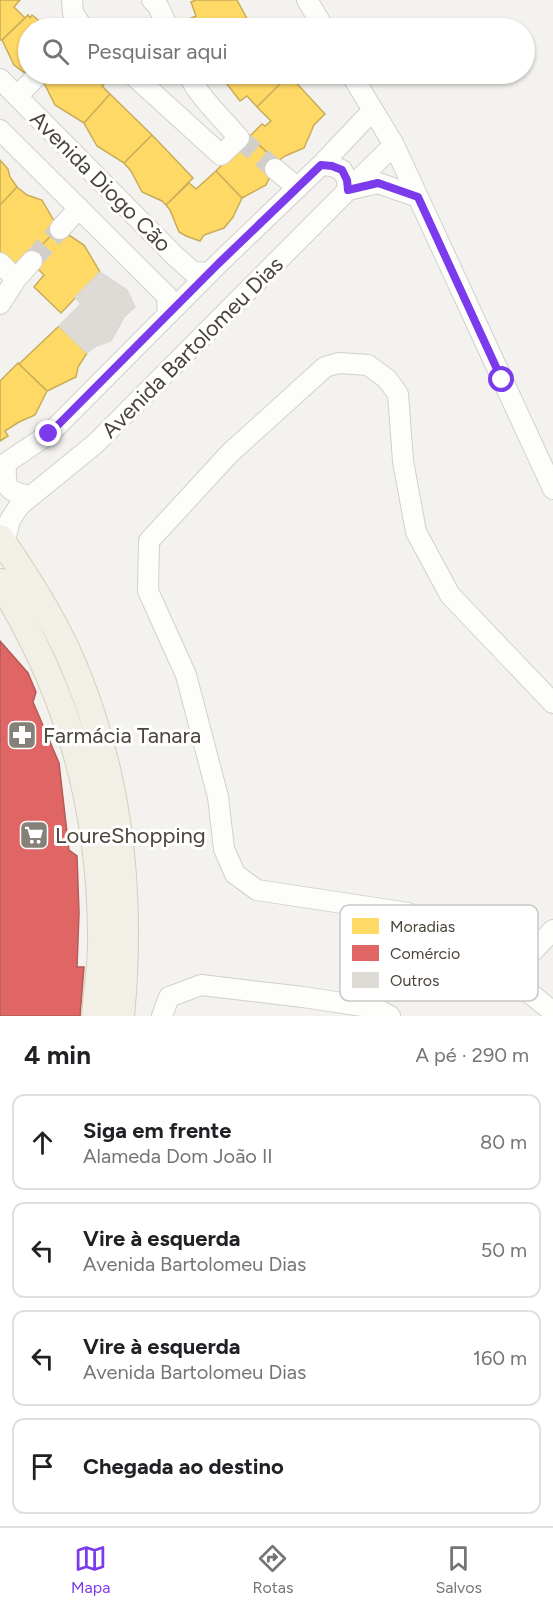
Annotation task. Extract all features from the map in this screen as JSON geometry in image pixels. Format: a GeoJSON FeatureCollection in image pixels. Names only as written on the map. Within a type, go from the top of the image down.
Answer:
{"type":"FeatureCollection","features":[{"type":"Feature","properties":{"kind":"main road"},"geometry":{"type":"LineString","coordinates":[[2,541],[43,602],[78,676],[108,766],[123,853],[126,937],[121,1016]]}},
{"type":"Feature","properties":{"kind":"main road"},"geometry":{"type":"LineString","coordinates":[[0,582],[20,614],[53,681],[82,770],[98,861],[102,936],[95,1016]]}},
{"type":"Feature","properties":{"kind":"street"},"geometry":{"type":"LineString","coordinates":[[72,0],[73,13],[76,18]]}},
{"type":"Feature","properties":{"kind":"street"},"geometry":{"type":"LineString","coordinates":[[152,0],[158,6],[163,18]]}},
{"type":"Feature","properties":{"kind":"street"},"geometry":{"type":"LineString","coordinates":[[307,0],[318,18]]}},
{"type":"Feature","properties":{"kind":"street","name":"Avenida Diogo Cão"},"geometry":{"type":"LineString","coordinates":[[0,79],[176,257],[193,272],[209,273]]}},
{"type":"Feature","properties":{"kind":"street"},"geometry":{"type":"LineString","coordinates":[[17,96],[30,84]]}},
{"type":"Feature","properties":{"kind":"street"},"geometry":{"type":"LineString","coordinates":[[143,84],[221,155],[239,138],[194,84]]}},
{"type":"Feature","properties":{"kind":"street"},"geometry":{"type":"LineString","coordinates":[[357,84],[394,145],[553,489]]}},
{"type":"Feature","properties":{"kind":"street","name":"Avenida Bartolomeu Dias"},"geometry":{"type":"LineString","coordinates":[[30,496],[15,493],[9,489],[3,466],[49,434],[209,273],[321,165],[373,110]]}},
{"type":"Feature","properties":{"kind":"street","name":"Avenida Diogo Cão"},"geometry":{"type":"LineString","coordinates":[[0,130],[167,296],[168,314]]}},
{"type":"Feature","properties":{"kind":"street","name":"Avenida Bartolomeu Dias"},"geometry":{"type":"LineString","coordinates":[[2,541],[10,520],[20,504],[95,444],[394,145]]}},
{"type":"Feature","properties":{"kind":"street"},"geometry":{"type":"LineString","coordinates":[[321,165],[342,170],[347,180],[348,190],[378,183],[418,197]]}},
{"type":"Feature","properties":{"kind":"street"},"geometry":{"type":"LineString","coordinates":[[275,169],[298,188]]}},
{"type":"Feature","properties":{"kind":"street"},"geometry":{"type":"LineString","coordinates":[[60,229],[79,208]]}},
{"type":"Feature","properties":{"kind":"street","name":"Avenida Diogo Cão"},"geometry":{"type":"LineString","coordinates":[[150,280],[167,274],[176,257]]}},
{"type":"Feature","properties":{"kind":"street"},"geometry":{"type":"LineString","coordinates":[[0,304],[16,279],[32,261]]}},
{"type":"Feature","properties":{"kind":"street"},"geometry":{"type":"LineString","coordinates":[[0,263],[16,279]]}},
{"type":"Feature","properties":{"kind":"street"},"geometry":{"type":"LineString","coordinates":[[362,905],[256,890],[236,874],[224,849],[219,797],[186,675],[148,591],[149,541],[172,514],[230,453],[325,367],[339,363],[368,365],[387,379],[398,394],[403,461],[416,531],[420,541],[450,595],[553,703]]}},
{"type":"Feature","properties":{"kind":"street"},"geometry":{"type":"LineString","coordinates":[[538,946],[553,930]]}},
{"type":"Feature","properties":{"kind":"street"},"geometry":{"type":"LineString","coordinates":[[162,1016],[169,997],[201,985],[375,1008],[390,1016]]}},
{"type":"Feature","properties":{"kind":"street"},"geometry":{"type":"LineString","coordinates":[[538,1000],[553,1012]]}},
{"type":"Feature","properties":{"kind":"building: Moradias"},"geometry":{"type":"Polygon","coordinates":[[[0,0],[20,0],[14,7],[25,18],[18,18],[18,25],[0,40],[0,0]]]}},
{"type":"Feature","properties":{"kind":"building: Moradias"},"geometry":{"type":"Polygon","coordinates":[[[237,0],[247,18],[191,18],[196,16],[191,2],[237,0]]]}},
{"type":"Feature","properties":{"kind":"building: Moradias"},"geometry":{"type":"Polygon","coordinates":[[[18,25],[18,68],[14,65],[2,40],[18,25]]]}},
{"type":"Feature","properties":{"kind":"building: Moradias"},"geometry":{"type":"Polygon","coordinates":[[[44,84],[104,84],[102,86],[110,94],[84,123],[55,105],[44,84]]]}},
{"type":"Feature","properties":{"kind":"building: Moradias"},"geometry":{"type":"Polygon","coordinates":[[[227,84],[280,84],[257,107],[247,96],[240,101],[227,84]]]}},
{"type":"Feature","properties":{"kind":"building: Moradias"},"geometry":{"type":"Polygon","coordinates":[[[280,84],[297,84],[325,114],[314,125],[304,148],[277,162],[250,136],[262,124],[265,126],[271,121],[257,107],[280,84]]]}},
{"type":"Feature","properties":{"kind":"building: Moradias"},"geometry":{"type":"Polygon","coordinates":[[[110,94],[152,135],[124,163],[97,146],[84,123],[110,94]]]}},
{"type":"Feature","properties":{"kind":"building: Moradias"},"geometry":{"type":"Polygon","coordinates":[[[152,135],[193,178],[166,205],[142,192],[124,163],[152,135]]]}},
{"type":"Feature","properties":{"kind":"building: Moradias"},"geometry":{"type":"Polygon","coordinates":[[[250,136],[277,162],[266,185],[242,198],[216,171],[250,136]]]}},
{"type":"Feature","properties":{"kind":"building: Moradias"},"geometry":{"type":"Polygon","coordinates":[[[0,160],[8,169],[17,187],[0,205],[0,160]]]}},
{"type":"Feature","properties":{"kind":"building: Moradias"},"geometry":{"type":"Polygon","coordinates":[[[216,171],[242,198],[233,217],[224,228],[204,235],[200,241],[179,232],[166,205],[189,183],[196,189],[216,171]]]}},
{"type":"Feature","properties":{"kind":"building: Moradias"},"geometry":{"type":"Polygon","coordinates":[[[17,187],[27,195],[42,200],[58,228],[17,272],[0,255],[0,205],[17,187]]]}},
{"type":"Feature","properties":{"kind":"building: Moradias"},"geometry":{"type":"Polygon","coordinates":[[[58,228],[84,245],[100,272],[61,313],[34,287],[44,275],[38,269],[40,267],[30,258],[58,228]]]}},
{"type":"Feature","properties":{"kind":"building: Moradias"},"geometry":{"type":"Polygon","coordinates":[[[59,326],[87,353],[78,367],[76,377],[47,391],[19,364],[59,326]]]}},
{"type":"Feature","properties":{"kind":"building: Moradias"},"geometry":{"type":"Polygon","coordinates":[[[18,363],[47,391],[35,415],[5,431],[8,436],[0,441],[0,381],[18,363]]]}},
{"type":"Feature","properties":{"kind":"building: Comércio","name":"LoureShopping"},"geometry":{"type":"Polygon","coordinates":[[[0,641],[28,673],[36,692],[33,702],[59,763],[69,850],[77,856],[79,913],[77,967],[84,967],[80,1016],[0,1016],[0,641]]]}},
{"type":"Feature","properties":{"kind":"building: Outros"},"geometry":{"type":"Polygon","coordinates":[[[100,272],[127,290],[135,307],[124,317],[111,341],[96,346],[87,353],[59,326],[81,304],[75,297],[100,272]]]}},
{"type":"Feature","properties":{"kind":"tunnel"},"geometry":{"type":"LineString","coordinates":[[239,138],[275,169]]}},
{"type":"Feature","properties":{"kind":"tunnel"},"geometry":{"type":"LineString","coordinates":[[32,261],[60,229]]}},
{"type":"Feature","properties":{"kind":"place","name":"Farmácia Tanara"},"geometry":{"type":"Point","coordinates":[22,735]}},
{"type":"Feature","properties":{"kind":"place","name":"LoureShopping"},"geometry":{"type":"Point","coordinates":[34,835]}},
{"type":"Feature","properties":{"kind":"route"},"geometry":{"type":"LineString","coordinates":[[49,434],[219,263],[321,165],[342,170],[347,180],[348,190],[378,183],[418,197],[502,380]]}}]}
